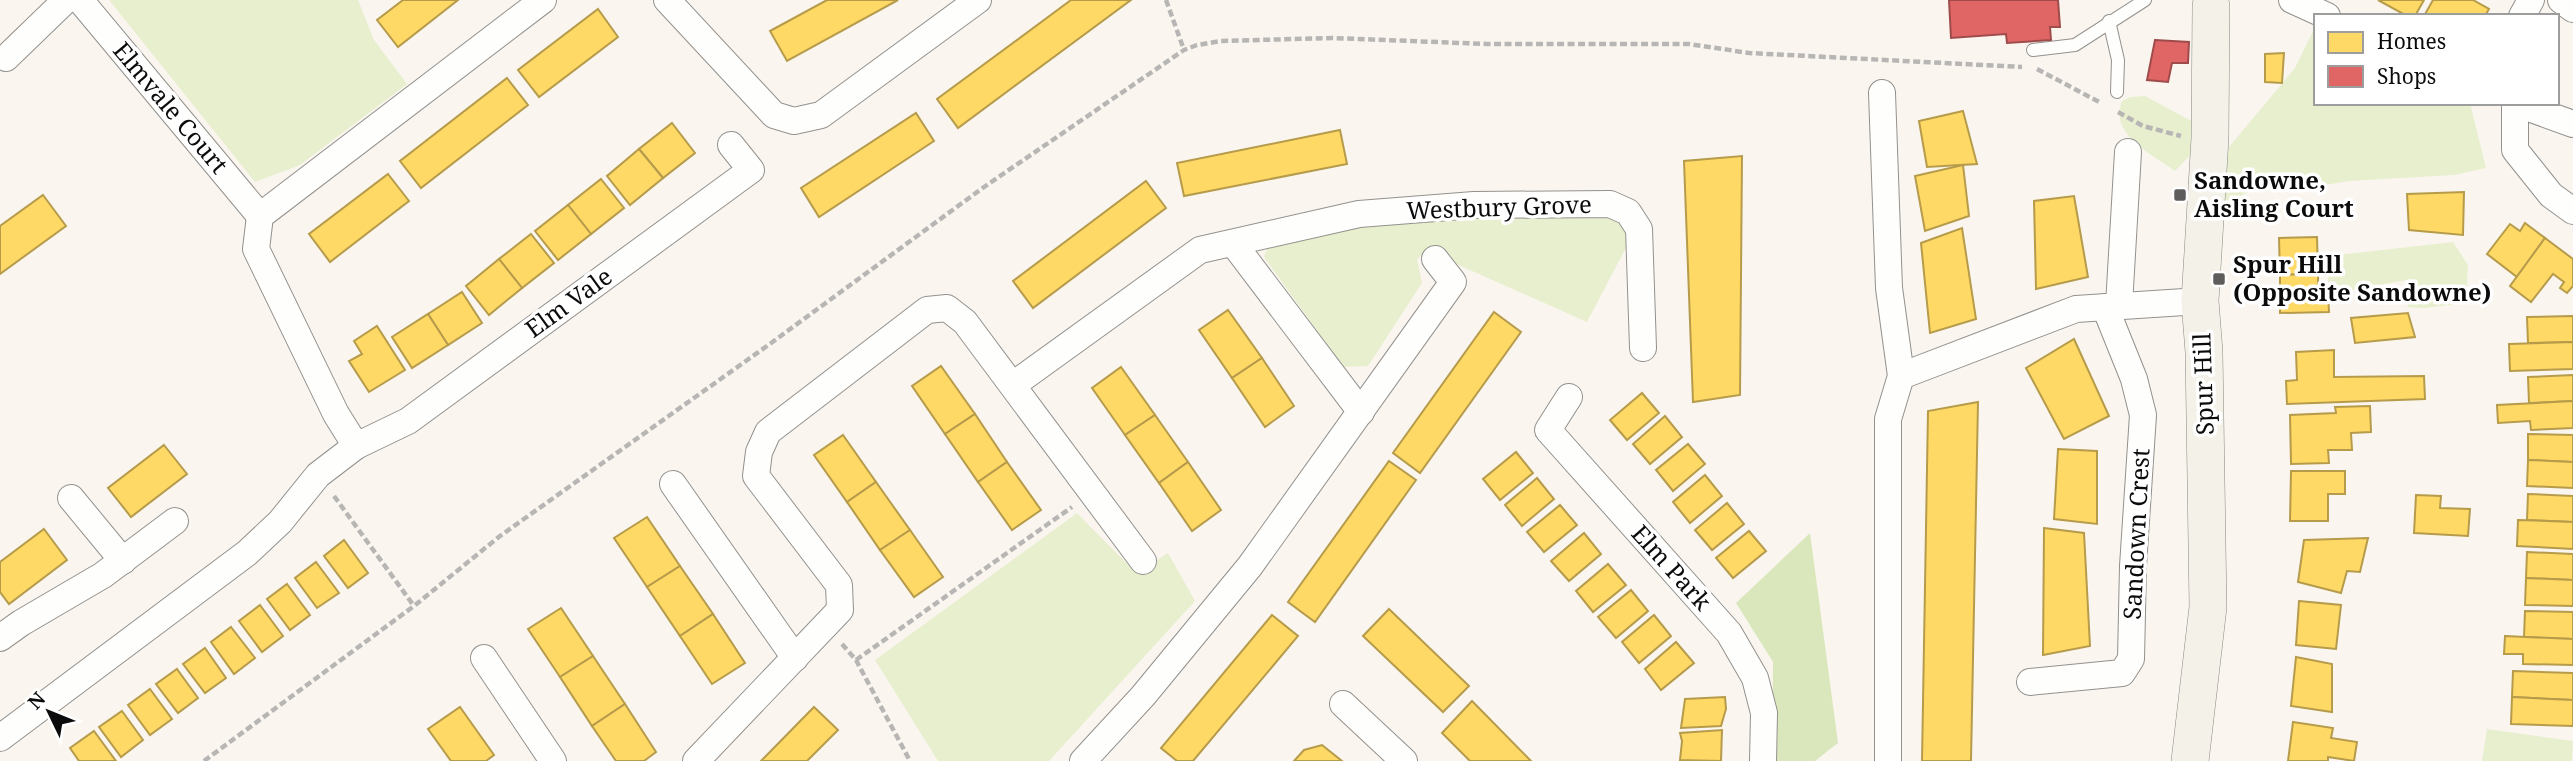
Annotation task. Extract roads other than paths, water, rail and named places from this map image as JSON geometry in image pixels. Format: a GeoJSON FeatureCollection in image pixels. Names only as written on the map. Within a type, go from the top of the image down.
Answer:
{"type":"FeatureCollection","features":[{"type":"Feature","properties":{"kind":"street"},"geometry":{"type":"LineString","coordinates":[[6,58],[66,0]]}},
{"type":"Feature","properties":{"kind":"street","name":"Elmvale Court"},"geometry":{"type":"LineString","coordinates":[[80,0],[260,216]]}},
{"type":"Feature","properties":{"kind":"street"},"geometry":{"type":"LineString","coordinates":[[356,446],[336,414],[256,249],[260,216],[543,0]]}},
{"type":"Feature","properties":{"kind":"street"},"geometry":{"type":"LineString","coordinates":[[667,0],[774,115],[794,121],[821,115],[978,0]]}},
{"type":"Feature","properties":{"kind":"street"},"geometry":{"type":"LineString","coordinates":[[2292,0],[2323,14]]}},
{"type":"Feature","properties":{"kind":"street"},"geometry":{"type":"LineString","coordinates":[[2561,0],[2573,9]]}},
{"type":"Feature","properties":{"kind":"street","name":"Spur Hill"},"geometry":{"type":"LineString","coordinates":[[2190,761],[2208,607],[2204,352],[2200,301],[2210,138],[2208,2]]}},
{"type":"Feature","properties":{"kind":"street"},"geometry":{"type":"LineString","coordinates":[[1882,93],[1889,288],[1901,376],[1888,419],[1888,761]]}},
{"type":"Feature","properties":{"kind":"street"},"geometry":{"type":"LineString","coordinates":[[2515,105],[2515,150],[2551,195],[2573,211]]}},
{"type":"Feature","properties":{"kind":"street"},"geometry":{"type":"LineString","coordinates":[[2521,105],[2573,124]]}},
{"type":"Feature","properties":{"kind":"street","name":"Elm Vale"},"geometry":{"type":"LineString","coordinates":[[0,738],[247,553],[280,522],[318,475],[356,446],[408,421],[751,170],[731,145]]}},
{"type":"Feature","properties":{"kind":"street","name":"Sandown Crest"},"geometry":{"type":"LineString","coordinates":[[2030,682],[2122,673],[2131,659],[2133,566],[2143,415],[2112,306],[2128,152]]}},
{"type":"Feature","properties":{"kind":"street","name":"Westbury Grove"},"geometry":{"type":"LineString","coordinates":[[1013,385],[1200,250],[1359,214],[1474,205],[1610,204],[1628,212],[1639,229],[1643,348]]}},
{"type":"Feature","properties":{"kind":"street"},"geometry":{"type":"LineString","coordinates":[[1233,243],[1361,412]]}},
{"type":"Feature","properties":{"kind":"street","name":"Westbury Grove"},"geometry":{"type":"LineString","coordinates":[[1083,761],[1143,696],[1250,566],[1453,282],[1435,259]]}},
{"type":"Feature","properties":{"kind":"street"},"geometry":{"type":"LineString","coordinates":[[1901,376],[2076,309],[2200,301]]}},
{"type":"Feature","properties":{"kind":"street"},"geometry":{"type":"LineString","coordinates":[[696,761],[841,610],[839,585],[756,476],[758,452],[768,432],[927,310],[947,308],[965,321],[1143,561]]}},
{"type":"Feature","properties":{"kind":"street","name":"Elm Park"},"geometry":{"type":"LineString","coordinates":[[1569,397],[1548,430],[1729,633],[1755,678],[1764,712],[1763,761]]}},
{"type":"Feature","properties":{"kind":"street"},"geometry":{"type":"LineString","coordinates":[[673,484],[794,658]]}},
{"type":"Feature","properties":{"kind":"street"},"geometry":{"type":"LineString","coordinates":[[71,498],[123,561]]}},
{"type":"Feature","properties":{"kind":"street"},"geometry":{"type":"LineString","coordinates":[[0,638],[123,561],[176,522]]}},
{"type":"Feature","properties":{"kind":"street"},"geometry":{"type":"LineString","coordinates":[[484,658],[553,761]]}},
{"type":"Feature","properties":{"kind":"street"},"geometry":{"type":"LineString","coordinates":[[1343,704],[1404,761]]}},
{"type":"Feature","properties":{"kind":"lane"},"geometry":{"type":"LineString","coordinates":[[2033,50],[2075,45],[2145,0]]}},
{"type":"Feature","properties":{"kind":"lane"},"geometry":{"type":"LineString","coordinates":[[2109,21],[2118,60],[2117,92]]}},
{"type":"Feature","properties":{"kind":"place","name":"Sandowne, Aisling Court"},"geometry":{"type":"Point","coordinates":[2180,195]}},
{"type":"Feature","properties":{"kind":"place","name":"Spur Hill (Opposite Sandowne)"},"geometry":{"type":"Point","coordinates":[2219,279]}}]}
